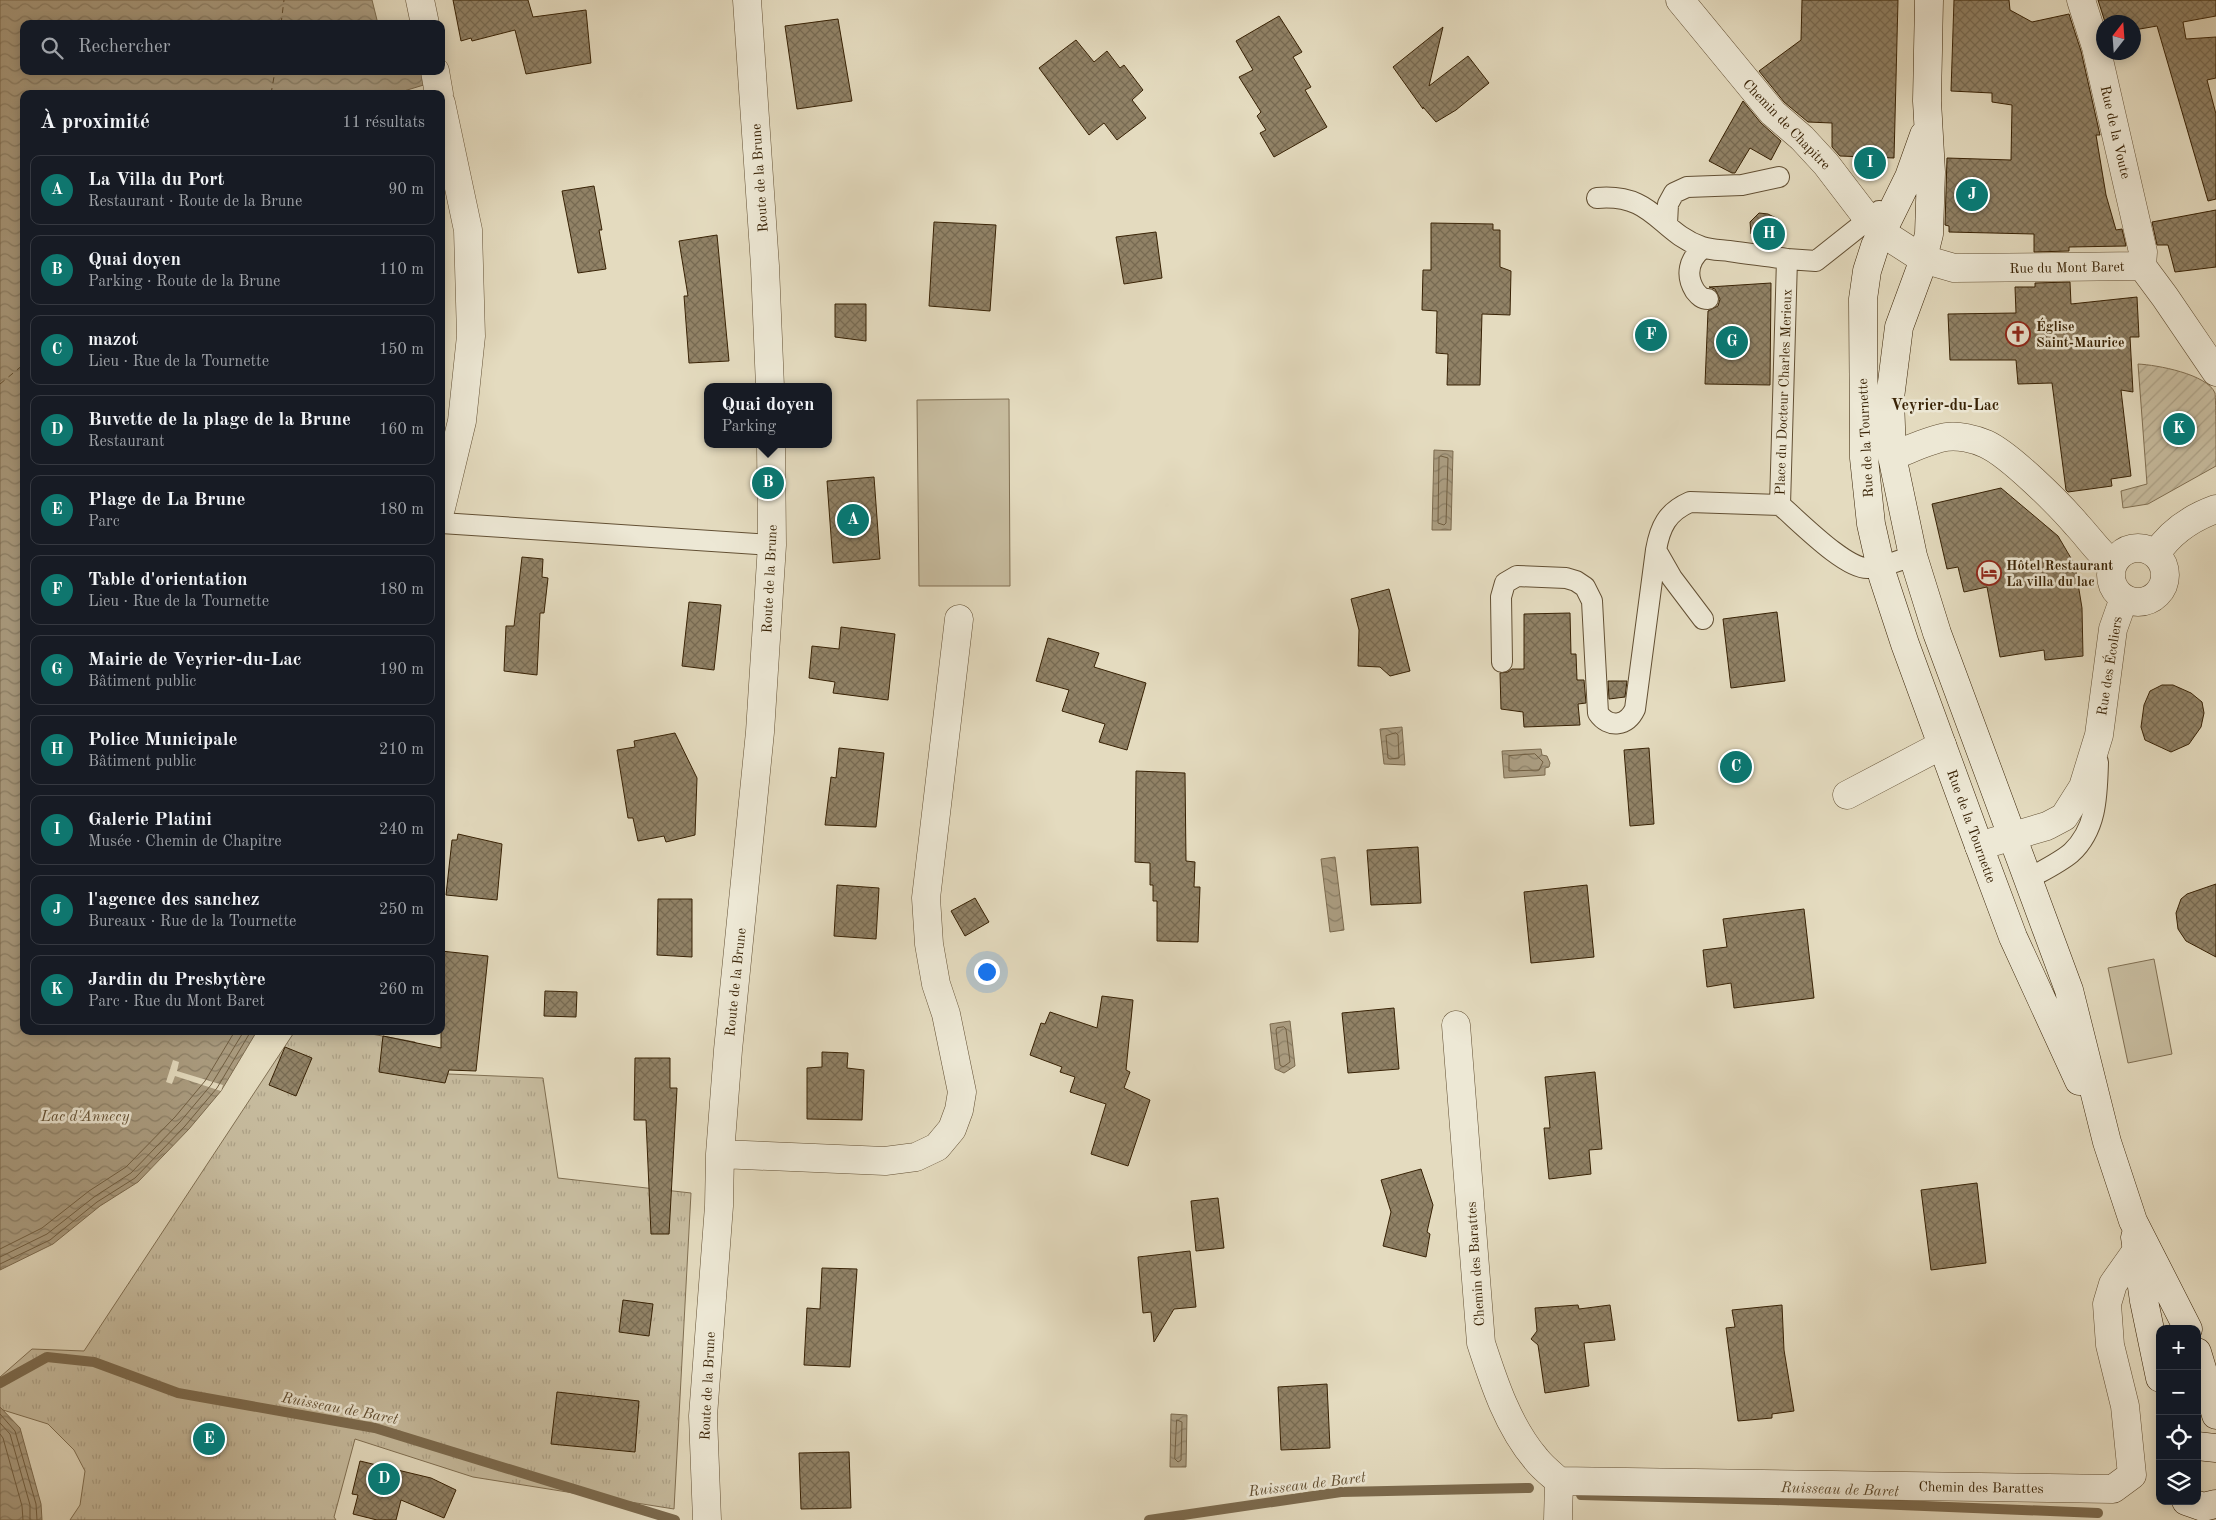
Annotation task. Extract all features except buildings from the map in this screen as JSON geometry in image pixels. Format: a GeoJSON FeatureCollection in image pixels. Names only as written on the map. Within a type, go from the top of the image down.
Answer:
{"type":"FeatureCollection","features":[{"type":"Feature","properties":{"kind":"street"},"geometry":{"type":"LineString","coordinates":[[420,0],[424,20]]}},
{"type":"Feature","properties":{"kind":"street","name":"Route de la Brune"},"geometry":{"type":"LineString","coordinates":[[746,0],[765,266],[770,383]]}},
{"type":"Feature","properties":{"kind":"street","name":"Chemin de Chapitre"},"geometry":{"type":"LineString","coordinates":[[1680,0],[1744,80],[1773,113],[1802,138],[1826,164],[1875,226],[1923,259]]}},
{"type":"Feature","properties":{"kind":"street","name":"Rue de la Tournette"},"geometry":{"type":"LineString","coordinates":[[1929,0],[1928,124],[1931,172],[1930,225],[1923,259],[1899,327],[1890,398],[1892,456],[1913,556],[1937,633],[2069,990],[2107,1142],[2133,1221],[2186,1325]]}},
{"type":"Feature","properties":{"kind":"street","name":"Rue de la Voute"},"geometry":{"type":"LineString","coordinates":[[2081,0],[2096,47],[2143,252],[2142,266]]}},
{"type":"Feature","properties":{"kind":"street"},"geometry":{"type":"LineString","coordinates":[[436,75],[438,90]]}},
{"type":"Feature","properties":{"kind":"street"},"geometry":{"type":"LineString","coordinates":[[445,122],[468,230],[471,336],[462,421],[445,491]]}},
{"type":"Feature","properties":{"kind":"street","name":"Rue de la Tournette"},"geometry":{"type":"LineString","coordinates":[[1928,124],[1909,177],[1900,194],[1875,226],[1873,253],[1863,299],[1864,458],[1871,524],[1883,576],[1905,644],[2013,937],[2107,1142]]}},
{"type":"Feature","properties":{"kind":"street","name":"Rue du Mont Baret"},"geometry":{"type":"LineString","coordinates":[[1923,259],[1954,268],[2142,266],[2165,296],[2216,372]]}},
{"type":"Feature","properties":{"kind":"street"},"geometry":{"type":"LineString","coordinates":[[1892,456],[1946,437],[1967,438],[1986,444],[2038,486],[2078,525],[2094,547],[2113,564]]}},
{"type":"Feature","properties":{"kind":"street","name":"Route de la Brune"},"geometry":{"type":"LineString","coordinates":[[707,1520],[703,1416],[720,1206],[720,1154],[728,1050],[760,732],[772,545],[771,448]]}},
{"type":"Feature","properties":{"kind":"street"},"geometry":{"type":"LineString","coordinates":[[2156,554],[2165,541],[2185,523],[2216,509]]}},
{"type":"Feature","properties":{"kind":"street"},"geometry":{"type":"LineString","coordinates":[[2132,548],[2143,548],[2156,554],[2165,568],[2165,580],[2162,590],[2154,597],[2144,601],[2133,602],[2124,598],[2111,581],[2111,570],[2115,560],[2122,552],[2132,548]]}},
{"type":"Feature","properties":{"kind":"street","name":"Rue des Écoliers"},"geometry":{"type":"LineString","coordinates":[[1979,846],[2047,826],[2064,817],[2083,787],[2099,735],[2113,629],[2124,598]]}},
{"type":"Feature","properties":{"kind":"street"},"geometry":{"type":"LineString","coordinates":[[720,1154],[885,1161],[916,1157],[937,1148],[952,1129],[959,1110],[962,1092],[946,1014],[936,984],[929,944],[926,898],[959,619]]}},
{"type":"Feature","properties":{"kind":"street"},"geometry":{"type":"LineString","coordinates":[[1847,795],[1942,745]]}},
{"type":"Feature","properties":{"kind":"street","name":"Rue de la Tournette"},"geometry":{"type":"LineString","coordinates":[[1997,893],[2028,880]]}},
{"type":"Feature","properties":{"kind":"street","name":"Chemin des Barattes"},"geometry":{"type":"LineString","coordinates":[[1456,1025],[1481,1343],[1495,1386],[1519,1437],[1536,1460],[1558,1481],[2113,1489],[2132,1475],[2125,1406],[2110,1345],[2107,1304],[2113,1284],[2137,1250]]}},
{"type":"Feature","properties":{"kind":"street","name":"Rue de la Tournette"},"geometry":{"type":"LineString","coordinates":[[2133,1221],[2144,1301],[2158,1370]]}},
{"type":"Feature","properties":{"kind":"street"},"geometry":{"type":"LineString","coordinates":[[2201,1365],[2216,1415]]}},
{"type":"Feature","properties":{"kind":"street"},"geometry":{"type":"LineString","coordinates":[[2201,1446],[2216,1448]]}},
{"type":"Feature","properties":{"kind":"street"},"geometry":{"type":"LineString","coordinates":[[1558,1481],[1558,1520]]}},
{"type":"Feature","properties":{"kind":"lane"},"geometry":{"type":"LineString","coordinates":[[1667,224],[1668,204],[1674,193],[1687,187],[1742,185],[1779,177]]}},
{"type":"Feature","properties":{"kind":"lane"},"geometry":{"type":"LineString","coordinates":[[1597,198],[1614,197],[1633,201],[1651,210],[1684,238],[1703,248],[1787,259],[1816,261],[1875,226]]}},
{"type":"Feature","properties":{"kind":"lane"},"geometry":{"type":"LineString","coordinates":[[1703,248],[1692,260],[1689,277],[1698,294],[1704,300],[1708,300]]}},
{"type":"Feature","properties":{"kind":"lane","name":"Place du Docteur Charles Merieux"},"geometry":{"type":"LineString","coordinates":[[1787,259],[1780,505],[1824,544],[1852,564],[1866,568],[1882,566],[1913,556]]}},
{"type":"Feature","properties":{"kind":"lane"},"geometry":{"type":"LineString","coordinates":[[1502,662],[1501,597],[1505,583],[1517,576],[1566,578],[1576,581],[1584,587],[1592,601],[1598,713],[1603,720],[1610,724],[1626,722],[1632,716],[1635,709],[1656,550],[1659,532],[1663,523],[1679,506],[1690,502],[1780,505]]}},
{"type":"Feature","properties":{"kind":"lane"},"geometry":{"type":"LineString","coordinates":[[445,523],[772,545]]}},
{"type":"Feature","properties":{"kind":"lane"},"geometry":{"type":"LineString","coordinates":[[1656,550],[1672,578],[1703,618]]}},
{"type":"Feature","properties":{"kind":"lane","name":"Rue des Écoliers"},"geometry":{"type":"LineString","coordinates":[[2028,880],[2070,853],[2083,838],[2092,821],[2097,798],[2099,735]]}},
{"type":"Feature","properties":{"kind":"green space"},"geometry":{"type":"Polygon","coordinates":[[[2138,364],[2157,366],[2181,372],[2210,386],[2215,393],[2216,466],[2148,504],[2123,508],[2121,491],[2147,484],[2138,364]]]}},
{"type":"Feature","properties":{"kind":"green space"},"geometry":{"type":"Polygon","coordinates":[[[1009,399],[1010,586],[919,586],[917,400],[1009,399]]]}},
{"type":"Feature","properties":{"kind":"green space"},"geometry":{"type":"Polygon","coordinates":[[[2154,959],[2172,1054],[2128,1063],[2108,968],[2154,959]]]}},
{"type":"Feature","properties":{"kind":"green space"},"geometry":{"type":"Polygon","coordinates":[[[292,1035],[377,1035],[415,1042],[425,1073],[543,1078],[558,1178],[691,1193],[674,1509],[473,1477],[355,1439],[334,1517],[336,1520],[70,1520],[80,1505],[85,1471],[74,1450],[48,1424],[3,1410],[0,1407],[0,1377],[32,1349],[84,1351],[292,1035]]]}},
{"type":"Feature","properties":{"kind":"water","name":"Lac d'Annecy"},"geometry":{"type":"Polygon","coordinates":[[[0,0],[372,0],[377,20],[20,20],[20,75],[425,75],[427,84],[407,90],[20,90],[20,1035],[255,1035],[221,1091],[189,1129],[138,1182],[100,1206],[53,1244],[0,1270],[0,0]]]}},
{"type":"Feature","properties":{"kind":"water"},"geometry":{"type":"Polygon","coordinates":[[[1434,450],[1453,451],[1451,530],[1432,530],[1434,450]]]}},
{"type":"Feature","properties":{"kind":"water"},"geometry":{"type":"Polygon","coordinates":[[[1402,727],[1405,765],[1384,764],[1380,729],[1402,727]]]}},
{"type":"Feature","properties":{"kind":"water"},"geometry":{"type":"Polygon","coordinates":[[[1541,749],[1542,755],[1547,756],[1550,763],[1549,767],[1545,768],[1545,775],[1504,778],[1502,751],[1541,749]]]}},
{"type":"Feature","properties":{"kind":"water"},"geometry":{"type":"Polygon","coordinates":[[[1335,857],[1344,930],[1330,932],[1321,859],[1335,857]]]}},
{"type":"Feature","properties":{"kind":"water"},"geometry":{"type":"Polygon","coordinates":[[[1290,1021],[1295,1066],[1284,1073],[1275,1069],[1270,1024],[1290,1021]]]}},
{"type":"Feature","properties":{"kind":"water"},"geometry":{"type":"Polygon","coordinates":[[[0,1407],[20,1428],[41,1504],[42,1520],[0,1520],[0,1407]]]}},
{"type":"Feature","properties":{"kind":"water"},"geometry":{"type":"Polygon","coordinates":[[[1171,1414],[1187,1415],[1186,1467],[1170,1467],[1171,1414]]]}},
{"type":"Feature","properties":{"kind":"pier"},"geometry":{"type":"Polygon","coordinates":[[[173,1060],[179,1062],[177,1071],[223,1085],[221,1091],[175,1076],[172,1084],[166,1082],[173,1060]]]}},
{"type":"Feature","properties":{"kind":"waterway","name":"Ruisseau de Baret"},"geometry":{"type":"LineString","coordinates":[[0,1383],[47,1357],[94,1362],[178,1393],[375,1428],[675,1520]]}},
{"type":"Feature","properties":{"kind":"waterway","name":"Ruisseau de Baret"},"geometry":{"type":"LineString","coordinates":[[1149,1520],[1341,1492],[1529,1488]]}},
{"type":"Feature","properties":{"kind":"waterway","name":"Ruisseau de Baret"},"geometry":{"type":"LineString","coordinates":[[1581,1495],[1776,1500],[2098,1513]]}},
{"type":"Feature","properties":{"kind":"ferry route"},"geometry":{"type":"LineString","coordinates":[[282,20],[284,0]]}},
{"type":"Feature","properties":{"kind":"ferry route"},"geometry":{"type":"LineString","coordinates":[[272,90],[274,75]]}},
{"type":"Feature","properties":{"kind":"ferry route"},"geometry":{"type":"LineString","coordinates":[[0,384],[20,367]]}},
{"type":"Feature","properties":{"kind":"place","name":"Galerie Platini"},"geometry":{"type":"Point","coordinates":[1870,163]}},
{"type":"Feature","properties":{"kind":"place","name":"l'agence des sanchez"},"geometry":{"type":"Point","coordinates":[1972,195]}},
{"type":"Feature","properties":{"kind":"place","name":"Police Municipale"},"geometry":{"type":"Point","coordinates":[1769,234]}},
{"type":"Feature","properties":{"kind":"place","name":"Église Saint-Maurice"},"geometry":{"type":"Point","coordinates":[2018,334]}},
{"type":"Feature","properties":{"kind":"place","name":"Table d'orientation"},"geometry":{"type":"Point","coordinates":[1651,335]}},
{"type":"Feature","properties":{"kind":"place","name":"Mairie de Veyrier-du-Lac"},"geometry":{"type":"Point","coordinates":[1732,342]}},
{"type":"Feature","properties":{"kind":"place","name":"Jardin du Presbytère"},"geometry":{"type":"Point","coordinates":[2179,429]}},
{"type":"Feature","properties":{"kind":"place","name":"Quai doyen"},"geometry":{"type":"Point","coordinates":[768,483]}},
{"type":"Feature","properties":{"kind":"place","name":"La Villa du Port"},"geometry":{"type":"Point","coordinates":[853,520]}},
{"type":"Feature","properties":{"kind":"place","name":"Hôtel Restaurant La villa du lac"},"geometry":{"type":"Point","coordinates":[1989,573]}},
{"type":"Feature","properties":{"kind":"place","name":"mazot"},"geometry":{"type":"Point","coordinates":[1736,767]}},
{"type":"Feature","properties":{"kind":"place","name":"Plage de La Brune"},"geometry":{"type":"Point","coordinates":[209,1439]}},
{"type":"Feature","properties":{"kind":"place","name":"Buvette de la plage de la Brune"},"geometry":{"type":"Point","coordinates":[384,1479]}},
{"type":"Feature","properties":{"kind":"district","name":"Veyrier-du-Lac"},"geometry":{"type":"Point","coordinates":[1945,404]}}]}
